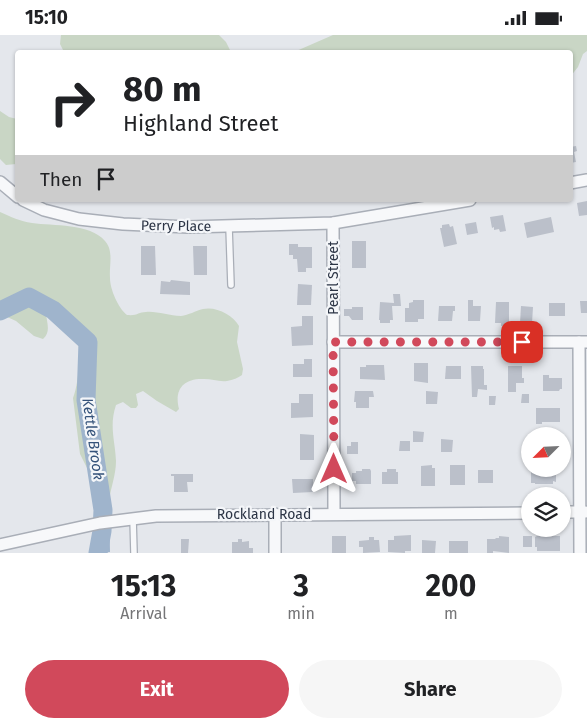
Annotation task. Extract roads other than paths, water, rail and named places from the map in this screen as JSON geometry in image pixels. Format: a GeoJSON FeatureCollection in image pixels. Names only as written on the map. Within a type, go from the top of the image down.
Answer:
{"type":"FeatureCollection","features":[{"type":"Feature","properties":{"kind":"street"},"geometry":{"type":"LineString","coordinates":[[573,182],[587,180]]}},
{"type":"Feature","properties":{"kind":"street"},"geometry":{"type":"LineString","coordinates":[[0,182],[15,194]]}},
{"type":"Feature","properties":{"kind":"street","name":"Perry Place"},"geometry":{"type":"LineString","coordinates":[[28,202],[55,214],[94,221],[166,226],[229,227],[333,223],[458,202]]}},
{"type":"Feature","properties":{"kind":"street","name":"Pearl Street"},"geometry":{"type":"LineString","coordinates":[[333,223],[334,514]]}},
{"type":"Feature","properties":{"kind":"street"},"geometry":{"type":"LineString","coordinates":[[333,342],[583,342],[583,512],[580,553]]}},
{"type":"Feature","properties":{"kind":"street","name":"Rockland Road"},"geometry":{"type":"LineString","coordinates":[[0,545],[105,522],[133,518],[208,514],[521,513]]}},
{"type":"Feature","properties":{"kind":"street"},"geometry":{"type":"LineString","coordinates":[[275,514],[275,553]]}},
{"type":"Feature","properties":{"kind":"lane"},"geometry":{"type":"LineString","coordinates":[[229,227],[231,285]]}},
{"type":"Feature","properties":{"kind":"lane"},"geometry":{"type":"LineString","coordinates":[[133,518],[134,553]]}},
{"type":"Feature","properties":{"kind":"water","name":"Kettle Brook"},"geometry":{"type":"Polygon","coordinates":[[[109,500],[110,552],[98,553],[102,527],[98,501],[109,500]]]}},
{"type":"Feature","properties":{"kind":"waterway","name":"Kettle Brook"},"geometry":{"type":"LineString","coordinates":[[0,311],[29,297],[53,310],[88,342],[86,400],[103,510],[98,553]]}}]}
